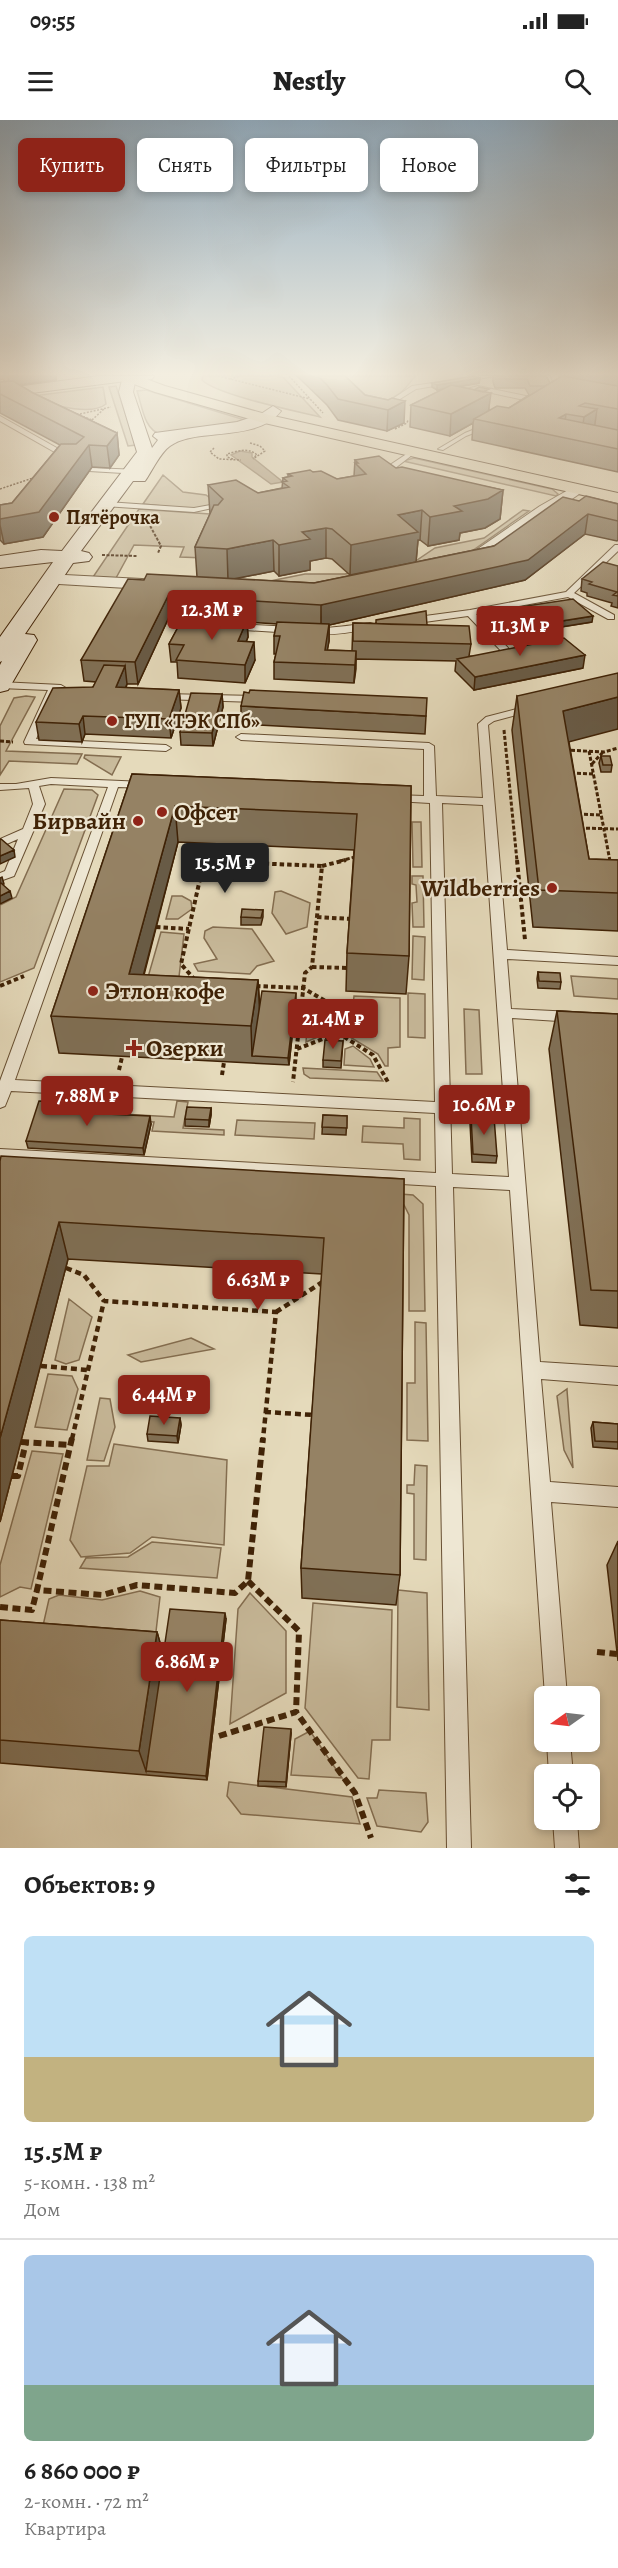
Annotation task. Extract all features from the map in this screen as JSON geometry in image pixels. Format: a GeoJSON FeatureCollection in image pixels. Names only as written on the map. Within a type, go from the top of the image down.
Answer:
{"type":"FeatureCollection","features":[{"type":"Feature","properties":{"kind":"main road"},"geometry":{"type":"LineString","coordinates":[[0,685],[22,646],[65,580],[120,505],[143,457]]}},
{"type":"Feature","properties":{"kind":"main road"},"geometry":{"type":"LineString","coordinates":[[137,472],[151,457]]}},
{"type":"Feature","properties":{"kind":"main road"},"geometry":{"type":"LineString","coordinates":[[434,457],[618,498]]}},
{"type":"Feature","properties":{"kind":"main road"},"geometry":{"type":"LineString","coordinates":[[475,457],[618,489]]}},
{"type":"Feature","properties":{"kind":"main road"},"geometry":{"type":"LineString","coordinates":[[0,562],[41,556],[83,556]]}},
{"type":"Feature","properties":{"kind":"main road"},"geometry":{"type":"LineString","coordinates":[[0,655],[32,604],[83,556]]}},
{"type":"Feature","properties":{"kind":"street"},"geometry":{"type":"LineString","coordinates":[[448,567],[471,562],[577,489]]}},
{"type":"Feature","properties":{"kind":"street"},"geometry":{"type":"LineString","coordinates":[[65,580],[181,586]]}},
{"type":"Feature","properties":{"kind":"lane"},"geometry":{"type":"LineString","coordinates":[[42,475],[59,457]]}},
{"type":"Feature","properties":{"kind":"lane"},"geometry":{"type":"LineString","coordinates":[[366,480],[377,478],[407,457]]}},
{"type":"Feature","properties":{"kind":"lane"},"geometry":{"type":"LineString","coordinates":[[50,468],[63,469]]}},
{"type":"Feature","properties":{"kind":"lane"},"geometry":{"type":"LineString","coordinates":[[91,470],[137,472]]}},
{"type":"Feature","properties":{"kind":"lane"},"geometry":{"type":"LineString","coordinates":[[120,505],[194,510],[240,502]]}},
{"type":"Feature","properties":{"kind":"lane"},"geometry":{"type":"LineString","coordinates":[[403,622],[470,613],[569,594],[618,548]]}},
{"type":"Feature","properties":{"kind":"lane"},"geometry":{"type":"LineString","coordinates":[[569,594],[610,617]]}},
{"type":"Feature","properties":{"kind":"lane"},"geometry":{"type":"LineString","coordinates":[[470,613],[507,652]]}},
{"type":"Feature","properties":{"kind":"lane"},"geometry":{"type":"LineString","coordinates":[[221,626],[325,632],[381,625]]}},
{"type":"Feature","properties":{"kind":"lane"},"geometry":{"type":"LineString","coordinates":[[0,685],[74,689]]}},
{"type":"Feature","properties":{"kind":"lane"},"geometry":{"type":"LineString","coordinates":[[54,688],[29,742],[166,748]]}},
{"type":"Feature","properties":{"kind":"lane"},"geometry":{"type":"LineString","coordinates":[[157,696],[270,698]]}},
{"type":"Feature","properties":{"kind":"lane"},"geometry":{"type":"LineString","coordinates":[[548,704],[490,719],[483,724],[554,1686]]}},
{"type":"Feature","properties":{"kind":"lane"},"geometry":{"type":"LineString","coordinates":[[241,737],[429,746],[433,799],[445,1180],[459,1848]]}},
{"type":"Feature","properties":{"kind":"lane"},"geometry":{"type":"LineString","coordinates":[[0,787],[16,788],[51,781],[161,786]]}},
{"type":"Feature","properties":{"kind":"lane"},"geometry":{"type":"LineString","coordinates":[[0,877],[10,873],[39,804],[33,784]]}},
{"type":"Feature","properties":{"kind":"lane"},"geometry":{"type":"LineString","coordinates":[[0,1102],[114,784]]}},
{"type":"Feature","properties":{"kind":"lane"},"geometry":{"type":"LineString","coordinates":[[383,797],[489,802]]}},
{"type":"Feature","properties":{"kind":"lane"},"geometry":{"type":"LineString","coordinates":[[4,847],[28,831]]}},
{"type":"Feature","properties":{"kind":"lane"},"geometry":{"type":"LineString","coordinates":[[4,847],[21,846]]}},
{"type":"Feature","properties":{"kind":"lane"},"geometry":{"type":"LineString","coordinates":[[500,954],[618,960]]}},
{"type":"Feature","properties":{"kind":"lane"},"geometry":{"type":"LineString","coordinates":[[505,1013],[583,1017]]}},
{"type":"Feature","properties":{"kind":"lane"},"geometry":{"type":"LineString","coordinates":[[6,1085],[443,1108]]}},
{"type":"Feature","properties":{"kind":"lane"},"geometry":{"type":"LineString","coordinates":[[0,1155],[517,1184]]}},
{"type":"Feature","properties":{"kind":"lane"},"geometry":{"type":"LineString","coordinates":[[531,1370],[618,1376]]}},
{"type":"Feature","properties":{"kind":"lane"},"geometry":{"type":"LineString","coordinates":[[540,1491],[618,1497]]}},
{"type":"Feature","properties":{"kind":"lane"},"geometry":{"type":"LineString","coordinates":[[566,1830],[567,1848]]}},
{"type":"Feature","properties":{"kind":"path"},"geometry":{"type":"LineString","coordinates":[[216,457],[223,460],[241,460],[228,457]]}},
{"type":"Feature","properties":{"kind":"path"},"geometry":{"type":"LineString","coordinates":[[0,489],[42,475]]}},
{"type":"Feature","properties":{"kind":"path"},"geometry":{"type":"LineString","coordinates":[[120,505],[142,511],[161,546],[158,553]]}},
{"type":"Feature","properties":{"kind":"path"},"geometry":{"type":"LineString","coordinates":[[83,556],[137,556]]}},
{"type":"Feature","properties":{"kind":"path"},"geometry":{"type":"LineString","coordinates":[[504,727],[524,939],[528,942]]}},
{"type":"Feature","properties":{"kind":"path"},"geometry":{"type":"LineString","coordinates":[[0,741],[9,742]]}},
{"type":"Feature","properties":{"kind":"path"},"geometry":{"type":"LineString","coordinates":[[558,750],[604,752],[618,747]]}},
{"type":"Feature","properties":{"kind":"path"},"geometry":{"type":"LineString","coordinates":[[589,751],[611,867]]}},
{"type":"Feature","properties":{"kind":"path"},"geometry":{"type":"LineString","coordinates":[[591,765],[604,752]]}},
{"type":"Feature","properties":{"kind":"path"},"geometry":{"type":"LineString","coordinates":[[562,773],[593,774]]}},
{"type":"Feature","properties":{"kind":"path"},"geometry":{"type":"LineString","coordinates":[[568,814],[601,815]]}},
{"type":"Feature","properties":{"kind":"path"},"geometry":{"type":"LineString","coordinates":[[571,828],[618,830]]}},
{"type":"Feature","properties":{"kind":"path"},"geometry":{"type":"LineString","coordinates":[[187,987],[198,983],[181,964],[204,861],[322,866],[355,857]]}},
{"type":"Feature","properties":{"kind":"path"},"geometry":{"type":"LineString","coordinates":[[610,859],[618,864]]}},
{"type":"Feature","properties":{"kind":"path"},"geometry":{"type":"LineString","coordinates":[[312,967],[322,866]]}},
{"type":"Feature","properties":{"kind":"path"},"geometry":{"type":"LineString","coordinates":[[317,917],[351,919]]}},
{"type":"Feature","properties":{"kind":"path"},"geometry":{"type":"LineString","coordinates":[[156,927],[189,928]]}},
{"type":"Feature","properties":{"kind":"path"},"geometry":{"type":"LineString","coordinates":[[291,1100],[305,973],[312,967],[348,968]]}},
{"type":"Feature","properties":{"kind":"path"},"geometry":{"type":"LineString","coordinates":[[245,985],[303,988],[339,1009],[338,1033]]}},
{"type":"Feature","properties":{"kind":"path"},"geometry":{"type":"LineString","coordinates":[[297,1049],[338,1033]]}},
{"type":"Feature","properties":{"kind":"path"},"geometry":{"type":"LineString","coordinates":[[338,1033],[373,1055],[389,1084]]}},
{"type":"Feature","properties":{"kind":"path"},"geometry":{"type":"LineString","coordinates":[[119,1070],[122,1057]]}},
{"type":"Feature","properties":{"kind":"path"},"geometry":{"type":"LineString","coordinates":[[222,1075],[224,1062]]}},
{"type":"Feature","properties":{"kind":"path"},"geometry":{"type":"LineString","coordinates":[[66,1268],[84,1275],[104,1301],[276,1312],[324,1281]]}},
{"type":"Feature","properties":{"kind":"path"},"geometry":{"type":"LineString","coordinates":[[0,1607],[32,1610],[104,1301]]}},
{"type":"Feature","properties":{"kind":"path"},"geometry":{"type":"LineString","coordinates":[[37,1590],[103,1595],[137,1585],[235,1593],[248,1581],[276,1312]]}},
{"type":"Feature","properties":{"kind":"path"},"geometry":{"type":"LineString","coordinates":[[41,1366],[88,1370]]}},
{"type":"Feature","properties":{"kind":"path"},"geometry":{"type":"LineString","coordinates":[[266,1412],[314,1415]]}},
{"type":"Feature","properties":{"kind":"path"},"geometry":{"type":"LineString","coordinates":[[12,1476],[18,1476],[23,1442],[70,1445]]}},
{"type":"Feature","properties":{"kind":"path"},"geometry":{"type":"LineString","coordinates":[[248,1581],[299,1631],[296,1712],[356,1793],[371,1838]]}},
{"type":"Feature","properties":{"kind":"path"},"geometry":{"type":"LineString","coordinates":[[597,1652],[617,1654]]}},
{"type":"Feature","properties":{"kind":"path"},"geometry":{"type":"LineString","coordinates":[[219,1736],[296,1712]]}},
{"type":"Feature","properties":{"kind":"shaded area"},"geometry":{"type":"Polygon","coordinates":[[[233,457],[252,457],[283,482],[271,484],[233,457]]]}},
{"type":"Feature","properties":{"kind":"shaded area"},"geometry":{"type":"Polygon","coordinates":[[[414,458],[552,489],[558,494],[556,496],[403,461],[414,458]]]}},
{"type":"Feature","properties":{"kind":"shaded area"},"geometry":{"type":"Polygon","coordinates":[[[163,475],[183,492],[206,495],[218,504],[192,509],[143,504],[163,475]]]}},
{"type":"Feature","properties":{"kind":"shaded area"},"geometry":{"type":"Polygon","coordinates":[[[139,509],[210,514],[225,528],[205,558],[180,557],[184,547],[134,545],[116,578],[93,577],[139,509]]]}},
{"type":"Feature","properties":{"kind":"shaded area"},"geometry":{"type":"Polygon","coordinates":[[[523,510],[529,511],[459,560],[311,589],[255,584],[305,574],[345,574],[417,560],[435,548],[484,538],[523,510]]]}},
{"type":"Feature","properties":{"kind":"shaded area"},"geometry":{"type":"Polygon","coordinates":[[[35,697],[6,751],[82,754],[77,764],[9,761],[0,775],[0,726],[14,698],[35,697]]]}},
{"type":"Feature","properties":{"kind":"shaded area"},"geometry":{"type":"Polygon","coordinates":[[[85,755],[121,757],[112,775],[84,758],[85,755]]]}},
{"type":"Feature","properties":{"kind":"shaded area"},"geometry":{"type":"Polygon","coordinates":[[[64,789],[92,790],[98,795],[34,968],[0,982],[0,905],[16,897],[64,789]]]}},
{"type":"Feature","properties":{"kind":"shaded area"},"geometry":{"type":"Polygon","coordinates":[[[412,822],[421,822],[422,867],[413,867],[412,822]]]}},
{"type":"Feature","properties":{"kind":"shaded area"},"geometry":{"type":"Polygon","coordinates":[[[412,876],[423,876],[424,927],[413,927],[412,903],[417,902],[416,885],[412,884],[412,876]]]}},
{"type":"Feature","properties":{"kind":"shaded area"},"geometry":{"type":"Polygon","coordinates":[[[281,891],[310,903],[307,927],[286,934],[272,913],[275,892],[281,891]]]}},
{"type":"Feature","properties":{"kind":"shaded area"},"geometry":{"type":"Polygon","coordinates":[[[172,896],[182,896],[191,901],[192,909],[178,919],[166,919],[172,896]]]}},
{"type":"Feature","properties":{"kind":"shaded area"},"geometry":{"type":"Polygon","coordinates":[[[213,927],[252,929],[274,961],[257,966],[250,974],[198,971],[194,964],[217,959],[204,938],[205,931],[213,927]]]}},
{"type":"Feature","properties":{"kind":"shaded area"},"geometry":{"type":"Polygon","coordinates":[[[161,932],[184,934],[178,985],[144,991],[161,932]]]}},
{"type":"Feature","properties":{"kind":"shaded area"},"geometry":{"type":"Polygon","coordinates":[[[413,936],[425,937],[424,980],[412,979],[413,936]]]}},
{"type":"Feature","properties":{"kind":"shaded area"},"geometry":{"type":"Polygon","coordinates":[[[571,976],[618,979],[618,999],[574,996],[571,976]]]}},
{"type":"Feature","properties":{"kind":"shaded area"},"geometry":{"type":"Polygon","coordinates":[[[408,993],[425,994],[425,1038],[408,1037],[408,993]]]}},
{"type":"Feature","properties":{"kind":"shaded area"},"geometry":{"type":"Polygon","coordinates":[[[354,996],[400,998],[400,1047],[388,1048],[388,1066],[385,1066],[378,1054],[350,1037],[354,996]]]}},
{"type":"Feature","properties":{"kind":"shaded area"},"geometry":{"type":"Polygon","coordinates":[[[316,1000],[333,1012],[332,1031],[306,1042],[309,1003],[316,1000]]]}},
{"type":"Feature","properties":{"kind":"shaded area"},"geometry":{"type":"Polygon","coordinates":[[[464,1009],[479,1010],[482,1074],[466,1074],[464,1009]]]}},
{"type":"Feature","properties":{"kind":"shaded area"},"geometry":{"type":"Polygon","coordinates":[[[353,1046],[370,1059],[374,1067],[344,1065],[345,1049],[353,1046]]]}},
{"type":"Feature","properties":{"kind":"shaded area"},"geometry":{"type":"Polygon","coordinates":[[[303,1068],[377,1072],[383,1081],[310,1078],[304,1074],[303,1068]]]}},
{"type":"Feature","properties":{"kind":"shaded area"},"geometry":{"type":"Polygon","coordinates":[[[177,1101],[188,1102],[183,1128],[224,1130],[224,1135],[152,1131],[154,1122],[68,1118],[70,1111],[174,1117],[177,1101]]]}},
{"type":"Feature","properties":{"kind":"shaded area"},"geometry":{"type":"Polygon","coordinates":[[[404,1118],[420,1119],[420,1160],[404,1159],[403,1144],[362,1142],[363,1126],[404,1128],[404,1118]]]}},
{"type":"Feature","properties":{"kind":"shaded area"},"geometry":{"type":"Polygon","coordinates":[[[237,1120],[315,1123],[314,1139],[235,1135],[237,1120]]]}},
{"type":"Feature","properties":{"kind":"shaded area"},"geometry":{"type":"Polygon","coordinates":[[[374,1192],[413,1195],[423,1204],[425,1311],[409,1311],[409,1215],[404,1205],[372,1203],[374,1192]]]}},
{"type":"Feature","properties":{"kind":"shaded area"},"geometry":{"type":"Polygon","coordinates":[[[69,1299],[92,1317],[79,1360],[66,1364],[55,1360],[69,1299]]]}},
{"type":"Feature","properties":{"kind":"shaded area"},"geometry":{"type":"Polygon","coordinates":[[[415,1322],[426,1323],[428,1441],[407,1440],[407,1383],[415,1383],[415,1322]]]}},
{"type":"Feature","properties":{"kind":"shaded area"},"geometry":{"type":"Polygon","coordinates":[[[191,1338],[214,1349],[141,1362],[128,1355],[191,1338]]]}},
{"type":"Feature","properties":{"kind":"shaded area"},"geometry":{"type":"Polygon","coordinates":[[[48,1374],[72,1376],[78,1389],[67,1430],[35,1427],[48,1374]]]}},
{"type":"Feature","properties":{"kind":"shaded area"},"geometry":{"type":"Polygon","coordinates":[[[567,1389],[573,1468],[564,1450],[557,1396],[567,1389]]]}},
{"type":"Feature","properties":{"kind":"shaded area"},"geometry":{"type":"Polygon","coordinates":[[[100,1398],[110,1399],[115,1427],[104,1461],[87,1460],[100,1398]]]}},
{"type":"Feature","properties":{"kind":"shaded area"},"geometry":{"type":"Polygon","coordinates":[[[114,1444],[227,1460],[224,1545],[152,1537],[130,1553],[81,1557],[70,1540],[87,1466],[109,1466],[114,1444]]]}},
{"type":"Feature","properties":{"kind":"shaded area"},"geometry":{"type":"Polygon","coordinates":[[[32,1451],[63,1454],[31,1589],[20,1587],[0,1597],[0,1565],[32,1451]]]}},
{"type":"Feature","properties":{"kind":"shaded area"},"geometry":{"type":"Polygon","coordinates":[[[415,1465],[427,1466],[426,1560],[414,1559],[414,1494],[407,1493],[407,1485],[414,1485],[415,1465]]]}},
{"type":"Feature","properties":{"kind":"shaded area"},"geometry":{"type":"Polygon","coordinates":[[[152,1542],[221,1548],[217,1578],[80,1568],[86,1558],[128,1557],[152,1542]]]}},
{"type":"Feature","properties":{"kind":"shaded area"},"geometry":{"type":"Polygon","coordinates":[[[398,1590],[427,1593],[429,1710],[397,1707],[398,1590]]]}},
{"type":"Feature","properties":{"kind":"shaded area"},"geometry":{"type":"Polygon","coordinates":[[[140,1591],[160,1597],[155,1640],[42,1630],[49,1599],[59,1595],[102,1600],[140,1591]]]}},
{"type":"Feature","properties":{"kind":"shaded area"},"geometry":{"type":"Polygon","coordinates":[[[250,1593],[286,1631],[286,1693],[230,1724],[238,1609],[250,1593]]]}},
{"type":"Feature","properties":{"kind":"shaded area"},"geometry":{"type":"Polygon","coordinates":[[[313,1603],[392,1610],[390,1740],[372,1740],[369,1779],[358,1778],[305,1708],[313,1603]]]}},
{"type":"Feature","properties":{"kind":"shaded area"},"geometry":{"type":"Polygon","coordinates":[[[310,1731],[342,1778],[291,1775],[295,1739],[310,1731]]]}},
{"type":"Feature","properties":{"kind":"shaded area"},"geometry":{"type":"Polygon","coordinates":[[[229,1782],[352,1797],[360,1824],[241,1814],[227,1796],[229,1782]]]}},
{"type":"Feature","properties":{"kind":"shaded area"},"geometry":{"type":"Polygon","coordinates":[[[379,1790],[426,1793],[428,1822],[421,1832],[377,1826],[367,1798],[377,1798],[379,1790]]]}},
{"type":"Feature","properties":{"kind":"building"},"geometry":{"type":"Polygon","coordinates":[[[51,457],[80,457],[39,512],[0,519],[0,505],[12,503],[51,457]]]}},
{"type":"Feature","properties":{"kind":"building"},"geometry":{"type":"Polygon","coordinates":[[[380,457],[396,468],[402,467],[503,490],[488,499],[454,506],[462,511],[430,517],[422,510],[398,515],[418,532],[351,545],[332,529],[326,528],[302,532],[310,539],[279,545],[273,540],[227,549],[195,547],[214,505],[218,505],[223,499],[208,485],[236,480],[258,493],[289,487],[282,482],[287,481],[283,478],[292,476],[288,474],[310,470],[321,471],[337,479],[366,474],[355,463],[358,463],[355,460],[380,457]]]}},
{"type":"Feature","properties":{"kind":"building"},"geometry":{"type":"Polygon","coordinates":[[[586,496],[618,504],[618,521],[588,514],[528,560],[321,605],[168,596],[135,662],[81,660],[128,579],[144,580],[147,574],[314,583],[494,546],[563,497],[579,501],[586,496]]]}},
{"type":"Feature","properties":{"kind":"building"},"geometry":{"type":"Polygon","coordinates":[[[603,562],[618,566],[618,596],[613,595],[617,592],[589,584],[592,582],[582,579],[603,562]]]}},
{"type":"Feature","properties":{"kind":"building"},"geometry":{"type":"Polygon","coordinates":[[[573,599],[593,616],[524,627],[506,609],[573,599]]]}},
{"type":"Feature","properties":{"kind":"building"},"geometry":{"type":"Polygon","coordinates":[[[426,611],[427,625],[376,624],[376,620],[426,611]]]}},
{"type":"Feature","properties":{"kind":"building"},"geometry":{"type":"Polygon","coordinates":[[[184,616],[247,620],[238,641],[254,642],[245,665],[176,660],[184,645],[169,644],[184,616]]]}},
{"type":"Feature","properties":{"kind":"building"},"geometry":{"type":"Polygon","coordinates":[[[277,622],[329,624],[325,650],[356,651],[355,665],[274,662],[280,636],[274,636],[277,622]]]}},
{"type":"Feature","properties":{"kind":"building"},"geometry":{"type":"Polygon","coordinates":[[[353,623],[469,626],[471,644],[353,641],[353,623]]]}},
{"type":"Feature","properties":{"kind":"building"},"geometry":{"type":"Polygon","coordinates":[[[564,638],[585,655],[475,677],[457,659],[564,638]]]}},
{"type":"Feature","properties":{"kind":"building"},"geometry":{"type":"Polygon","coordinates":[[[104,665],[125,666],[116,687],[179,690],[169,719],[83,716],[79,724],[36,722],[53,688],[93,687],[104,665]]]}},
{"type":"Feature","properties":{"kind":"building"},"geometry":{"type":"Polygon","coordinates":[[[618,673],[618,697],[563,711],[589,859],[618,860],[618,893],[539,890],[517,696],[618,673]]]}},
{"type":"Feature","properties":{"kind":"building"},"geometry":{"type":"Polygon","coordinates":[[[250,690],[427,698],[426,716],[241,706],[244,692],[249,693],[250,690]]]}},
{"type":"Feature","properties":{"kind":"building"},"geometry":{"type":"Polygon","coordinates":[[[191,693],[222,694],[212,733],[180,732],[191,693]]]}},
{"type":"Feature","properties":{"kind":"building"},"geometry":{"type":"Polygon","coordinates":[[[601,756],[610,756],[612,765],[603,765],[601,756]]]}},
{"type":"Feature","properties":{"kind":"building"},"geometry":{"type":"Polygon","coordinates":[[[132,774],[411,786],[409,956],[347,953],[357,814],[175,806],[129,974],[258,980],[251,1026],[51,1016],[132,774]]]}},
{"type":"Feature","properties":{"kind":"building"},"geometry":{"type":"Polygon","coordinates":[[[1,839],[14,850],[0,856],[1,839]]]}},
{"type":"Feature","properties":{"kind":"building"},"geometry":{"type":"Polygon","coordinates":[[[0,884],[10,891],[0,896],[0,884]]]}},
{"type":"Feature","properties":{"kind":"building"},"geometry":{"type":"Polygon","coordinates":[[[242,909],[263,910],[261,918],[241,917],[242,909]]]}},
{"type":"Feature","properties":{"kind":"building"},"geometry":{"type":"Polygon","coordinates":[[[538,972],[560,973],[561,982],[539,981],[538,972]]]}},
{"type":"Feature","properties":{"kind":"building"},"geometry":{"type":"Polygon","coordinates":[[[262,991],[296,993],[288,1058],[252,1056],[262,991]]]}},
{"type":"Feature","properties":{"kind":"building"},"geometry":{"type":"Polygon","coordinates":[[[557,1011],[618,1014],[618,1291],[591,1290],[557,1011]]]}},
{"type":"Feature","properties":{"kind":"building"},"geometry":{"type":"Polygon","coordinates":[[[325,1040],[343,1041],[341,1061],[323,1060],[325,1040]]]}},
{"type":"Feature","properties":{"kind":"building"},"geometry":{"type":"Polygon","coordinates":[[[39,1101],[66,1102],[63,1112],[150,1116],[143,1148],[26,1141],[39,1101]]]}},
{"type":"Feature","properties":{"kind":"building"},"geometry":{"type":"Polygon","coordinates":[[[187,1107],[211,1108],[209,1120],[185,1119],[187,1107]]]}},
{"type":"Feature","properties":{"kind":"building"},"geometry":{"type":"Polygon","coordinates":[[[323,1115],[347,1116],[347,1128],[322,1127],[323,1115]]]}},
{"type":"Feature","properties":{"kind":"building"},"geometry":{"type":"Polygon","coordinates":[[[471,1116],[494,1117],[497,1156],[473,1154],[471,1116]]]}},
{"type":"Feature","properties":{"kind":"building"},"geometry":{"type":"Polygon","coordinates":[[[1,1156],[404,1179],[400,1575],[301,1568],[324,1238],[59,1222],[0,1438],[1,1156]]]}},
{"type":"Feature","properties":{"kind":"building"},"geometry":{"type":"Polygon","coordinates":[[[150,1416],[180,1418],[177,1436],[147,1434],[150,1416]]]}},
{"type":"Feature","properties":{"kind":"building"},"geometry":{"type":"Polygon","coordinates":[[[593,1422],[618,1424],[618,1442],[595,1441],[593,1422]]]}},
{"type":"Feature","properties":{"kind":"building"},"geometry":{"type":"Polygon","coordinates":[[[170,1609],[225,1613],[206,1776],[146,1771],[170,1609]]]}},
{"type":"Feature","properties":{"kind":"building"},"geometry":{"type":"Polygon","coordinates":[[[0,1620],[157,1632],[139,1751],[0,1740],[0,1620]]]}},
{"type":"Feature","properties":{"kind":"building"},"geometry":{"type":"Polygon","coordinates":[[[264,1727],[291,1729],[286,1782],[258,1781],[264,1727]]]}},
{"type":"Feature","properties":{"kind":"place","name":"Пятёрочка"},"geometry":{"type":"Point","coordinates":[54,517]}},
{"type":"Feature","properties":{"kind":"place","name":"ГУП «ТЭК СПб»"},"geometry":{"type":"Point","coordinates":[112,721]}},
{"type":"Feature","properties":{"kind":"place","name":"Офсет"},"geometry":{"type":"Point","coordinates":[162,812]}},
{"type":"Feature","properties":{"kind":"place","name":"Бирвайн"},"geometry":{"type":"Point","coordinates":[138,821]}},
{"type":"Feature","properties":{"kind":"place","name":"Wildberries"},"geometry":{"type":"Point","coordinates":[552,888]}},
{"type":"Feature","properties":{"kind":"place","name":"Этлон кофе"},"geometry":{"type":"Point","coordinates":[93,991]}},
{"type":"Feature","properties":{"kind":"place","name":"Озерки"},"geometry":{"type":"Point","coordinates":[134,1048]}}]}
